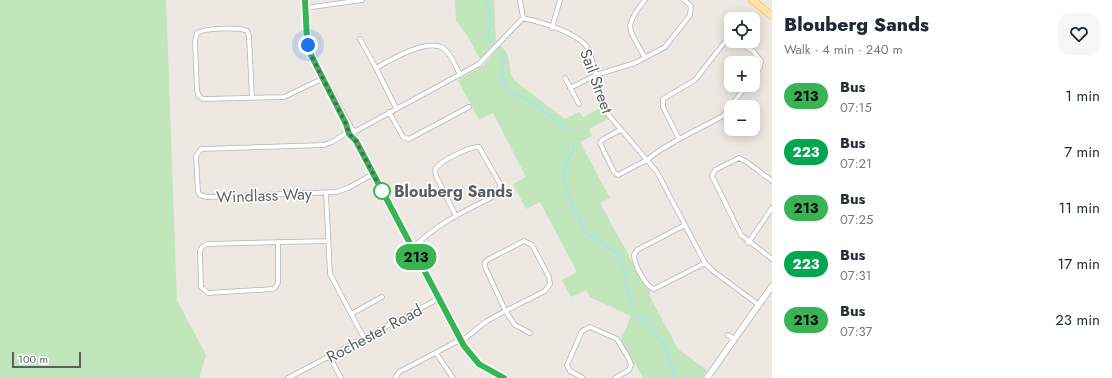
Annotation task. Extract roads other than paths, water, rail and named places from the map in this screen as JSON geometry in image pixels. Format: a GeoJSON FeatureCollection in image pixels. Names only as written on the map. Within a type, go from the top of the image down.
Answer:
{"type":"FeatureCollection","features":[{"type":"Feature","properties":{"kind":"main road"},"geometry":{"type":"LineString","coordinates":[[752,0],[772,16]]}},
{"type":"Feature","properties":{"kind":"street"},"geometry":{"type":"LineString","coordinates":[[305,0],[308,45],[322,79],[467,351],[479,364],[504,378]]}},
{"type":"Feature","properties":{"kind":"street"},"geometry":{"type":"LineString","coordinates":[[305,8],[362,0]]}},
{"type":"Feature","properties":{"kind":"street"},"geometry":{"type":"LineString","coordinates":[[351,132],[482,62],[523,18],[520,0]]}},
{"type":"Feature","properties":{"kind":"street"},"geometry":{"type":"LineString","coordinates":[[552,28],[560,0]]}},
{"type":"Feature","properties":{"kind":"street"},"geometry":{"type":"LineString","coordinates":[[645,0],[632,17],[629,24],[645,58]]}},
{"type":"Feature","properties":{"kind":"street"},"geometry":{"type":"LineString","coordinates":[[570,88],[596,75],[626,67],[666,46],[690,15],[691,6],[684,0]]}},
{"type":"Feature","properties":{"kind":"street","name":"Sail Street"},"geometry":{"type":"LineString","coordinates":[[523,18],[574,36],[583,42],[589,50],[607,113],[659,175],[705,263],[713,272],[759,305]]}},
{"type":"Feature","properties":{"kind":"street"},"geometry":{"type":"LineString","coordinates":[[252,98],[249,36],[247,31],[241,29],[204,30],[197,33],[195,41],[197,91],[203,99],[252,98],[288,96],[322,79]]}},
{"type":"Feature","properties":{"kind":"street"},"geometry":{"type":"LineString","coordinates":[[360,39],[396,108]]}},
{"type":"Feature","properties":{"kind":"street"},"geometry":{"type":"LineString","coordinates":[[679,139],[663,107],[663,99],[696,80],[724,43]]}},
{"type":"Feature","properties":{"kind":"street"},"geometry":{"type":"LineString","coordinates":[[376,68],[410,50],[439,47],[448,52],[460,74]]}},
{"type":"Feature","properties":{"kind":"street"},"geometry":{"type":"LineString","coordinates":[[748,48],[757,56]]}},
{"type":"Feature","properties":{"kind":"street"},"geometry":{"type":"LineString","coordinates":[[565,78],[579,104]]}},
{"type":"Feature","properties":{"kind":"street"},"geometry":{"type":"LineString","coordinates":[[620,130],[602,140],[600,144],[615,173],[620,174],[647,160],[660,150],[679,139],[723,116],[742,92]]}},
{"type":"Feature","properties":{"kind":"street"},"geometry":{"type":"LineString","coordinates":[[389,112],[403,137],[409,139],[469,107]]}},
{"type":"Feature","properties":{"kind":"street","name":"Windlass Way"},"geometry":{"type":"LineString","coordinates":[[351,132],[324,145],[203,149],[198,151],[196,156],[197,189],[200,195],[204,197],[326,193],[343,190],[373,174]]}},
{"type":"Feature","properties":{"kind":"street"},"geometry":{"type":"LineString","coordinates":[[412,249],[429,232],[496,195],[500,191],[500,184],[479,147],[471,148],[442,162],[435,169],[436,176],[456,216]]}},
{"type":"Feature","properties":{"kind":"street"},"geometry":{"type":"LineString","coordinates":[[772,181],[741,159],[735,159],[712,174],[714,183],[743,238],[772,260]]}},
{"type":"Feature","properties":{"kind":"street"},"geometry":{"type":"LineString","coordinates":[[326,193],[327,241],[330,274],[364,338]]}},
{"type":"Feature","properties":{"kind":"street"},"geometry":{"type":"LineString","coordinates":[[748,243],[772,208]]}},
{"type":"Feature","properties":{"kind":"street"},"geometry":{"type":"LineString","coordinates":[[685,225],[637,250],[634,255],[635,261],[647,284],[654,289],[705,263]]}},
{"type":"Feature","properties":{"kind":"street"},"geometry":{"type":"LineString","coordinates":[[278,242],[278,283],[274,290],[208,293],[201,287],[200,251],[205,245],[278,242],[327,241]]}},
{"type":"Feature","properties":{"kind":"street"},"geometry":{"type":"LineString","coordinates":[[395,378],[399,372],[461,341],[487,321],[506,312],[545,291],[550,284],[543,265],[534,248],[528,242],[522,242],[485,262],[487,275],[506,312],[517,327],[530,333]]}},
{"type":"Feature","properties":{"kind":"street"},"geometry":{"type":"LineString","coordinates":[[707,378],[772,286]]}},
{"type":"Feature","properties":{"kind":"street"},"geometry":{"type":"LineString","coordinates":[[351,314],[382,298]]}},
{"type":"Feature","properties":{"kind":"street","name":"Rochester Road"},"geometry":{"type":"LineString","coordinates":[[288,378],[438,299]]}},
{"type":"Feature","properties":{"kind":"street"},"geometry":{"type":"LineString","coordinates":[[583,378],[570,371],[567,365],[582,331],[590,327],[617,339],[629,359],[631,365],[629,370],[615,378]]}},
{"type":"Feature","properties":{"kind":"street"},"geometry":{"type":"LineString","coordinates":[[728,335],[734,339]]}},
{"type":"Feature","properties":{"kind":"street"},"geometry":{"type":"LineString","coordinates":[[436,353],[453,378]]}},
{"type":"Feature","properties":{"kind":"street"},"geometry":{"type":"LineString","coordinates":[[329,356],[341,378]]}},
{"type":"Feature","properties":{"kind":"waterway"},"geometry":{"type":"LineString","coordinates":[[487,0],[491,23],[488,38],[490,42]]}},
{"type":"Feature","properties":{"kind":"waterway"},"geometry":{"type":"LineString","coordinates":[[502,53],[504,60],[502,79],[510,92],[529,100],[570,132]]}},
{"type":"Feature","properties":{"kind":"waterway"},"geometry":{"type":"LineString","coordinates":[[573,142],[573,151],[565,164],[564,171],[566,191],[586,233],[618,254],[623,264],[632,308]]}},
{"type":"Feature","properties":{"kind":"waterway"},"geometry":{"type":"LineString","coordinates":[[637,314],[663,342],[675,378]]}},
{"type":"Feature","properties":{"kind":"place","name":"Blouberg Sands"},"geometry":{"type":"Point","coordinates":[382,191]}}]}
